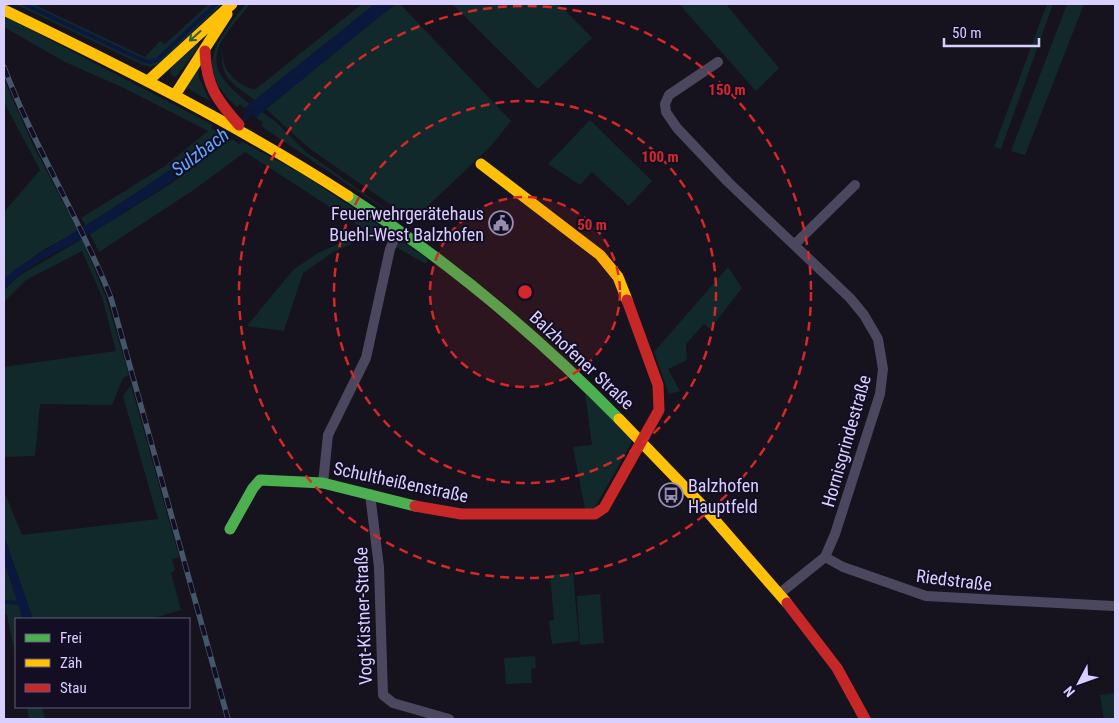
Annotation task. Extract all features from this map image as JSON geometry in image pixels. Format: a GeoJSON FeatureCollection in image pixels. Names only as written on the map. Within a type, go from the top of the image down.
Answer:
{"type":"FeatureCollection","features":[{"type":"Feature","properties":{"kind":"street"},"geometry":{"type":"LineString","coordinates":[[175,95],[233,4]]}},
{"type":"Feature","properties":{"kind":"street"},"geometry":{"type":"LineString","coordinates":[[148,81],[233,4]]}},
{"type":"Feature","properties":{"kind":"street","name":"Balzhofener Straße"},"geometry":{"type":"LineString","coordinates":[[4,10],[175,95],[224,116],[246,134],[352,199],[398,230],[498,307],[550,352],[642,441],[700,504],[779,594],[836,668],[852,692],[865,719]]}},
{"type":"Feature","properties":{"kind":"street"},"geometry":{"type":"LineString","coordinates":[[204,51],[205,74],[210,89],[224,116]]}},
{"type":"Feature","properties":{"kind":"street","name":"Hornisgrindestraße"},"geometry":{"type":"LineString","coordinates":[[718,62],[669,95],[666,100],[666,112],[670,120],[698,151],[795,244],[864,315],[878,339],[882,360],[880,394],[835,534],[825,557]]}},
{"type":"Feature","properties":{"kind":"street","name":"Balzhofener Straße"},"geometry":{"type":"LineString","coordinates":[[481,164],[600,255],[618,277],[654,374],[660,397],[660,410],[642,441]]}},
{"type":"Feature","properties":{"kind":"street"},"geometry":{"type":"LineString","coordinates":[[795,244],[855,185]]}},
{"type":"Feature","properties":{"kind":"street"},"geometry":{"type":"LineString","coordinates":[[323,483],[328,435],[366,358],[390,249],[398,230]]}},
{"type":"Feature","properties":{"kind":"street","name":"Schultheißenstraße"},"geometry":{"type":"LineString","coordinates":[[230,529],[253,488],[260,480],[296,480],[323,483],[406,504],[461,514],[595,514],[604,508],[642,441]]}},
{"type":"Feature","properties":{"kind":"street","name":"Vogt-Kistner-Straße"},"geometry":{"type":"LineString","coordinates":[[370,494],[379,567],[383,695],[393,703],[449,719]]}},
{"type":"Feature","properties":{"kind":"street"},"geometry":{"type":"LineString","coordinates":[[779,594],[825,557]]}},
{"type":"Feature","properties":{"kind":"street","name":"Riedstraße"},"geometry":{"type":"LineString","coordinates":[[825,557],[843,567],[926,596],[1114,606]]}},
{"type":"Feature","properties":{"kind":"green space"},"geometry":{"type":"Polygon","coordinates":[[[15,4],[33,4],[145,57],[160,41],[165,44],[209,4],[222,4],[159,64],[151,67],[143,65],[15,4]]]}},
{"type":"Feature","properties":{"kind":"green space"},"geometry":{"type":"Polygon","coordinates":[[[246,4],[250,4],[227,33],[220,45],[217,56],[217,67],[223,78],[250,104],[245,108],[240,104],[237,107],[223,93],[215,80],[212,67],[213,55],[218,43],[246,4]]]}},
{"type":"Feature","properties":{"kind":"green space"},"geometry":{"type":"Polygon","coordinates":[[[362,4],[375,4],[255,100],[230,80],[223,68],[223,50],[224,64],[230,74],[243,85],[256,89],[362,4]]]}},
{"type":"Feature","properties":{"kind":"green space"},"geometry":{"type":"Polygon","coordinates":[[[395,4],[400,4],[511,121],[491,146],[413,220],[310,149],[266,109],[395,4]]]}},
{"type":"Feature","properties":{"kind":"green space"},"geometry":{"type":"Polygon","coordinates":[[[452,4],[559,4],[592,38],[538,89],[452,4]]]}},
{"type":"Feature","properties":{"kind":"green space"},"geometry":{"type":"Polygon","coordinates":[[[679,4],[726,4],[779,68],[756,91],[679,4]]]}},
{"type":"Feature","properties":{"kind":"green space"},"geometry":{"type":"Polygon","coordinates":[[[1047,4],[1053,4],[1001,149],[994,147],[1047,4]]]}},
{"type":"Feature","properties":{"kind":"green space"},"geometry":{"type":"Polygon","coordinates":[[[1067,4],[1084,4],[1025,155],[1011,151],[1067,4]]]}},
{"type":"Feature","properties":{"kind":"green space"},"geometry":{"type":"Polygon","coordinates":[[[4,16],[213,125],[211,128],[220,133],[172,169],[86,226],[81,218],[165,166],[208,131],[122,87],[65,62],[4,27],[4,16]]]}},
{"type":"Feature","properties":{"kind":"green space"},"geometry":{"type":"Polygon","coordinates":[[[197,44],[198,48],[179,73],[175,77],[172,76],[170,73],[171,68],[197,44]]]}},
{"type":"Feature","properties":{"kind":"green space"},"geometry":{"type":"Polygon","coordinates":[[[198,67],[199,78],[210,101],[185,87],[198,67]]]}},
{"type":"Feature","properties":{"kind":"green space"},"geometry":{"type":"Polygon","coordinates":[[[4,80],[33,145],[78,231],[43,250],[4,279],[4,212],[40,170],[4,102],[4,80]]]}},
{"type":"Feature","properties":{"kind":"green space"},"geometry":{"type":"Polygon","coordinates":[[[262,112],[276,122],[306,152],[405,223],[261,126],[263,123],[256,117],[262,112]]]}},
{"type":"Feature","properties":{"kind":"green space"},"geometry":{"type":"Polygon","coordinates":[[[590,120],[652,181],[629,206],[592,172],[580,185],[548,164],[590,120]]]}},
{"type":"Feature","properties":{"kind":"green space"},"geometry":{"type":"Polygon","coordinates":[[[231,139],[240,144],[241,141],[302,174],[385,229],[388,234],[386,242],[362,239],[333,252],[303,273],[284,331],[247,326],[294,269],[318,253],[367,231],[245,152],[195,189],[99,252],[90,234],[172,183],[231,139]]]}},
{"type":"Feature","properties":{"kind":"green space"},"geometry":{"type":"Polygon","coordinates":[[[82,239],[106,298],[129,375],[123,378],[112,405],[40,404],[35,456],[4,457],[4,367],[116,351],[102,297],[82,251],[26,280],[4,302],[4,290],[19,276],[82,239]]]}},
{"type":"Feature","properties":{"kind":"green space"},"geometry":{"type":"Polygon","coordinates":[[[401,241],[428,259],[426,264],[396,247],[401,241]]]}},
{"type":"Feature","properties":{"kind":"green space"},"geometry":{"type":"Polygon","coordinates":[[[728,267],[742,288],[710,329],[704,324],[686,344],[687,360],[668,369],[680,391],[669,394],[654,352],[728,267]]]}},
{"type":"Feature","properties":{"kind":"green space"},"geometry":{"type":"Polygon","coordinates":[[[131,385],[179,557],[172,559],[175,570],[171,573],[181,610],[153,618],[33,618],[4,536],[4,491],[22,535],[158,519],[123,396],[131,385]]]}},
{"type":"Feature","properties":{"kind":"green space"},"geometry":{"type":"Polygon","coordinates":[[[585,393],[633,440],[594,509],[585,509],[573,447],[592,445],[585,393]]]}},
{"type":"Feature","properties":{"kind":"green space"},"geometry":{"type":"Polygon","coordinates":[[[4,561],[23,618],[15,618],[15,654],[7,615],[4,614],[4,561]]]}},
{"type":"Feature","properties":{"kind":"green space"},"geometry":{"type":"Polygon","coordinates":[[[573,573],[579,641],[552,644],[549,621],[554,620],[550,575],[573,573]]]}},
{"type":"Feature","properties":{"kind":"green space"},"geometry":{"type":"Polygon","coordinates":[[[600,594],[604,643],[580,645],[577,596],[600,594]]]}},
{"type":"Feature","properties":{"kind":"green space"},"geometry":{"type":"Polygon","coordinates":[[[535,656],[536,668],[531,669],[532,683],[506,684],[504,658],[535,656]]]}},
{"type":"Feature","properties":{"kind":"green space"},"geometry":{"type":"Polygon","coordinates":[[[1115,693],[1115,719],[1104,719],[1100,695],[1115,693]]]}},
{"type":"Feature","properties":{"kind":"green space"},"geometry":{"type":"Polygon","coordinates":[[[27,708],[42,708],[45,719],[29,719],[27,708]]]}},
{"type":"Feature","properties":{"kind":"water"},"geometry":{"type":"Polygon","coordinates":[[[375,4],[395,4],[256,117],[245,108],[375,4]]]}},
{"type":"Feature","properties":{"kind":"water"},"geometry":{"type":"Polygon","coordinates":[[[220,133],[231,139],[127,211],[80,240],[33,265],[4,290],[4,279],[14,270],[140,191],[220,133]]]}},
{"type":"Feature","properties":{"kind":"water"},"geometry":{"type":"Polygon","coordinates":[[[4,536],[33,618],[23,618],[4,561],[4,536]]]}},
{"type":"Feature","properties":{"kind":"waterway"},"geometry":{"type":"LineString","coordinates":[[24,4],[142,60],[150,62],[157,60],[216,4]]}},
{"type":"Feature","properties":{"kind":"waterway","name":"Sulzbach"},"geometry":{"type":"LineString","coordinates":[[241,121],[253,111]]}},
{"type":"Feature","properties":{"kind":"waterway","name":"Sulzbach"},"geometry":{"type":"LineString","coordinates":[[220,138],[232,128]]}},
{"type":"Feature","properties":{"kind":"waterway"},"geometry":{"type":"LineString","coordinates":[[4,602],[21,603]]}},
{"type":"Feature","properties":{"kind":"railway"},"geometry":{"type":"LineString","coordinates":[[4,67],[29,126],[99,269],[111,298],[228,719]]}},
{"type":"Feature","properties":{"kind":"traffic: fast"},"geometry":{"type":"LineString","coordinates":[[348,196],[421,246],[490,300],[556,358],[619,419]]}},
{"type":"Feature","properties":{"kind":"traffic: fast"},"geometry":{"type":"LineString","coordinates":[[230,529],[253,488],[260,480],[323,483],[415,506]]}},
{"type":"Feature","properties":{"kind":"traffic: slow"},"geometry":{"type":"LineString","coordinates":[[148,81],[232,4]]}},
{"type":"Feature","properties":{"kind":"traffic: slow"},"geometry":{"type":"LineString","coordinates":[[4,10],[92,53],[222,121],[348,196]]}},
{"type":"Feature","properties":{"kind":"traffic: slow"},"geometry":{"type":"LineString","coordinates":[[175,95],[227,14]]}},
{"type":"Feature","properties":{"kind":"traffic: slow"},"geometry":{"type":"LineString","coordinates":[[481,164],[600,255],[618,277],[627,300]]}},
{"type":"Feature","properties":{"kind":"traffic: slow"},"geometry":{"type":"LineString","coordinates":[[619,419],[700,503],[787,603]]}},
{"type":"Feature","properties":{"kind":"traffic: jam"},"geometry":{"type":"LineString","coordinates":[[205,51],[208,74],[214,92],[239,125]]}},
{"type":"Feature","properties":{"kind":"traffic: jam"},"geometry":{"type":"LineString","coordinates":[[415,506],[461,514],[595,514],[604,508],[659,410],[658,385],[627,300]]}},
{"type":"Feature","properties":{"kind":"traffic: jam"},"geometry":{"type":"LineString","coordinates":[[787,603],[837,668],[865,719]]}},
{"type":"Feature","properties":{"kind":"place","name":"Feuerwehrgerätehaus Buehl-West Balzhofen"},"geometry":{"type":"Point","coordinates":[501,223]}},
{"type":"Feature","properties":{"kind":"place","name":"Balzhofen Hauptfeld"},"geometry":{"type":"Point","coordinates":[671,495]}}]}
